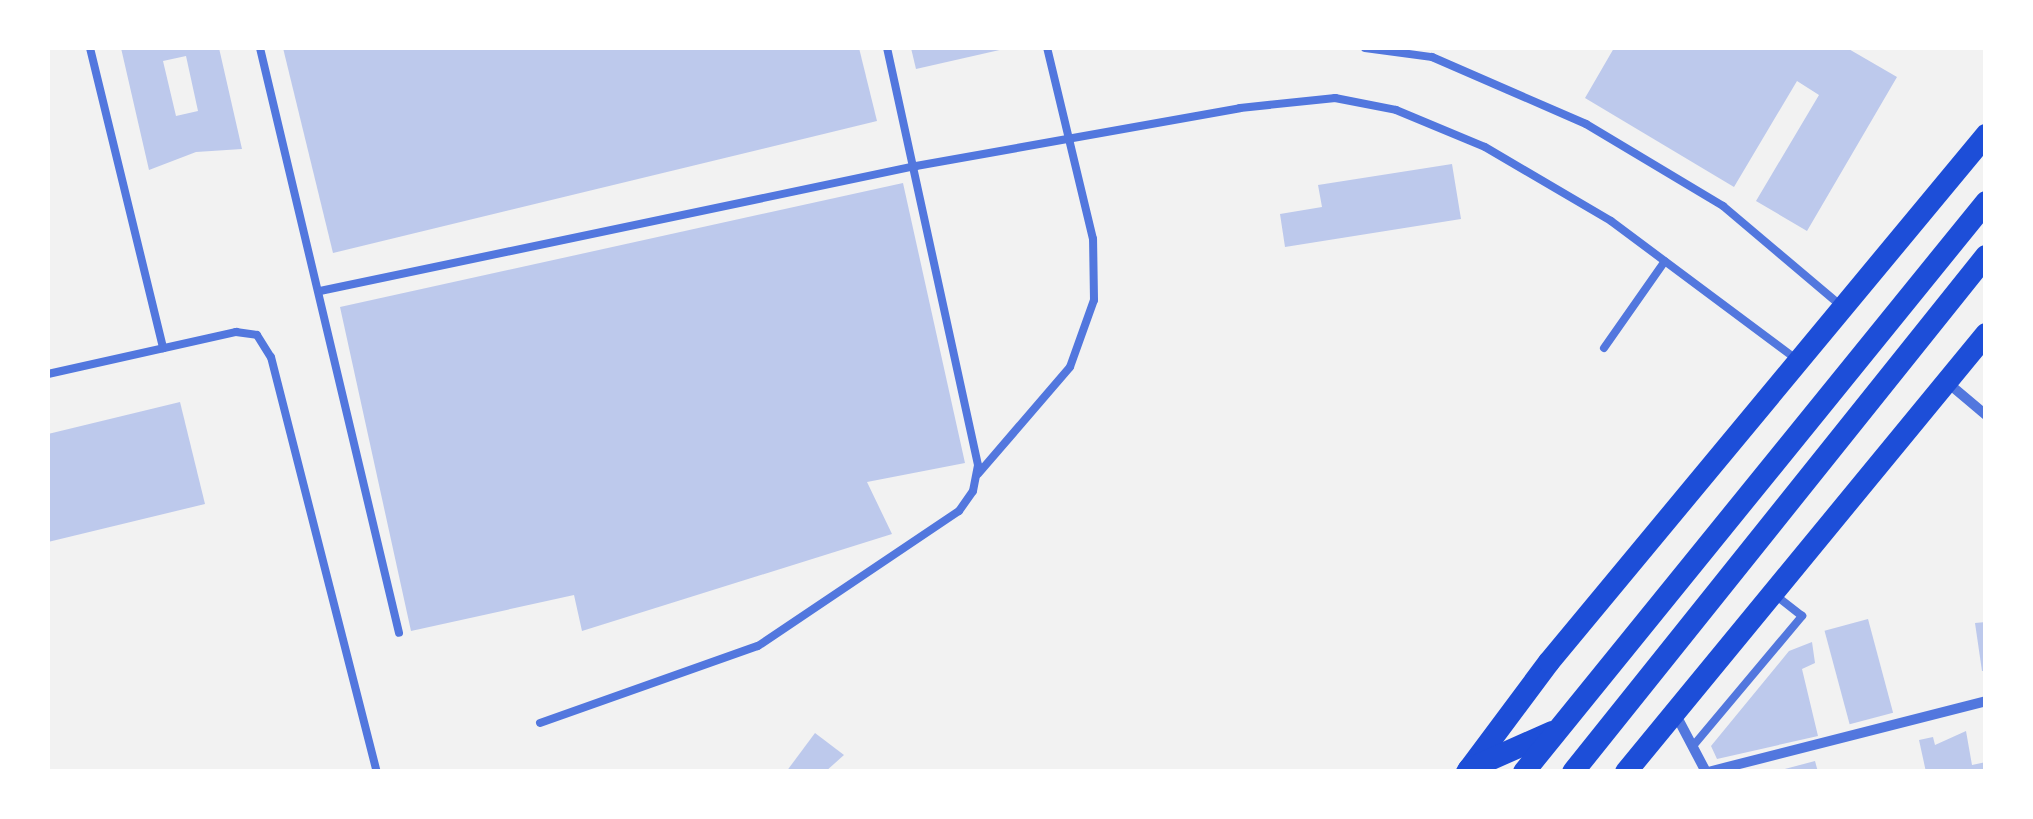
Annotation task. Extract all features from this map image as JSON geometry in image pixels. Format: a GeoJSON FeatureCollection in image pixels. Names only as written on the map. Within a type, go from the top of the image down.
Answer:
{"type":"FeatureCollection","features":[{"type":"Feature","properties":{"kind":"main road"},"geometry":{"type":"LineString","coordinates":[[1468,771],[1549,662],[1986,135]]}},
{"type":"Feature","properties":{"kind":"main road"},"geometry":{"type":"LineString","coordinates":[[1524,772],[1986,202]]}},
{"type":"Feature","properties":{"kind":"main road"},"geometry":{"type":"LineString","coordinates":[[1573,772],[1986,256]]}},
{"type":"Feature","properties":{"kind":"main road"},"geometry":{"type":"LineString","coordinates":[[1626,772],[1986,334]]}},
{"type":"Feature","properties":{"kind":"main road"},"geometry":{"type":"LineString","coordinates":[[1468,771],[1560,729]]}},
{"type":"Feature","properties":{"kind":"main road"},"geometry":{"type":"LineString","coordinates":[[1595,772],[1598,741]]}},
{"type":"Feature","properties":{"kind":"street"},"geometry":{"type":"LineString","coordinates":[[1946,382],[1986,415]]}},
{"type":"Feature","properties":{"kind":"street"},"geometry":{"type":"LineString","coordinates":[[1674,712],[1707,772],[1986,701]]}},
{"type":"Feature","properties":{"kind":"lane"},"geometry":{"type":"LineString","coordinates":[[90,48],[163,348]]}},
{"type":"Feature","properties":{"kind":"lane"},"geometry":{"type":"LineString","coordinates":[[260,48],[399,633]]}},
{"type":"Feature","properties":{"kind":"lane"},"geometry":{"type":"LineString","coordinates":[[887,48],[916,166],[976,477]]}},
{"type":"Feature","properties":{"kind":"lane"},"geometry":{"type":"LineString","coordinates":[[540,723],[758,646],[960,511],[976,477],[1070,367],[1088,318],[1093,240],[1047,48]]}},
{"type":"Feature","properties":{"kind":"lane"},"geometry":{"type":"LineString","coordinates":[[1364,48],[1414,52],[1461,67],[1586,124],[1723,206],[1843,308]]}},
{"type":"Feature","properties":{"kind":"lane"},"geometry":{"type":"LineString","coordinates":[[320,292],[916,166],[1240,108],[1335,98],[1366,104],[1485,147],[1665,261],[1799,360]]}},
{"type":"Feature","properties":{"kind":"lane"},"geometry":{"type":"LineString","coordinates":[[1604,348],[1665,261]]}},
{"type":"Feature","properties":{"kind":"lane"},"geometry":{"type":"LineString","coordinates":[[48,374],[236,332],[257,335],[272,357],[377,772]]}},
{"type":"Feature","properties":{"kind":"lane"},"geometry":{"type":"LineString","coordinates":[[1693,746],[1802,616],[1772,593]]}},
{"type":"Feature","properties":{"kind":"building"},"geometry":{"type":"Polygon","coordinates":[[[121,48],[219,48],[242,149],[196,152],[149,170],[121,48]],[[186,56],[163,61],[176,116],[198,111],[186,56]]]}},
{"type":"Feature","properties":{"kind":"building"},"geometry":{"type":"Polygon","coordinates":[[[283,48],[859,48],[877,121],[333,253],[283,48]]]}},
{"type":"Feature","properties":{"kind":"building"},"geometry":{"type":"Polygon","coordinates":[[[911,48],[1004,48],[1004,49],[916,69],[911,48]]]}},
{"type":"Feature","properties":{"kind":"building"},"geometry":{"type":"Polygon","coordinates":[[[1614,48],[1847,48],[1897,77],[1807,231],[1756,201],[1819,95],[1797,81],[1734,187],[1585,98],[1614,48]]]}},
{"type":"Feature","properties":{"kind":"building"},"geometry":{"type":"Polygon","coordinates":[[[1452,164],[1461,219],[1285,247],[1280,214],[1322,207],[1318,185],[1452,164]]]}},
{"type":"Feature","properties":{"kind":"building"},"geometry":{"type":"Polygon","coordinates":[[[903,183],[965,463],[867,482],[892,534],[582,631],[574,595],[411,631],[340,307],[903,183]]]}},
{"type":"Feature","properties":{"kind":"building"},"geometry":{"type":"Polygon","coordinates":[[[180,402],[205,504],[48,542],[48,434],[180,402]]]}},
{"type":"Feature","properties":{"kind":"building"},"geometry":{"type":"Polygon","coordinates":[[[1868,619],[1893,713],[1850,724],[1825,631],[1868,619]]]}},
{"type":"Feature","properties":{"kind":"building"},"geometry":{"type":"Polygon","coordinates":[[[1986,622],[1986,671],[1982,671],[1975,623],[1986,622]]]}},
{"type":"Feature","properties":{"kind":"building"},"geometry":{"type":"Polygon","coordinates":[[[1812,642],[1815,663],[1802,669],[1818,736],[1717,759],[1711,746],[1789,651],[1812,642]]]}},
{"type":"Feature","properties":{"kind":"building"},"geometry":{"type":"Polygon","coordinates":[[[1966,731],[1972,765],[1986,762],[1986,772],[1926,772],[1919,740],[1933,737],[1935,745],[1966,731]]]}},
{"type":"Feature","properties":{"kind":"building"},"geometry":{"type":"Polygon","coordinates":[[[815,733],[844,755],[825,772],[786,772],[815,733]]]}},
{"type":"Feature","properties":{"kind":"building"},"geometry":{"type":"Polygon","coordinates":[[[1815,761],[1818,772],[1781,772],[1781,770],[1815,761]]]}}]}
